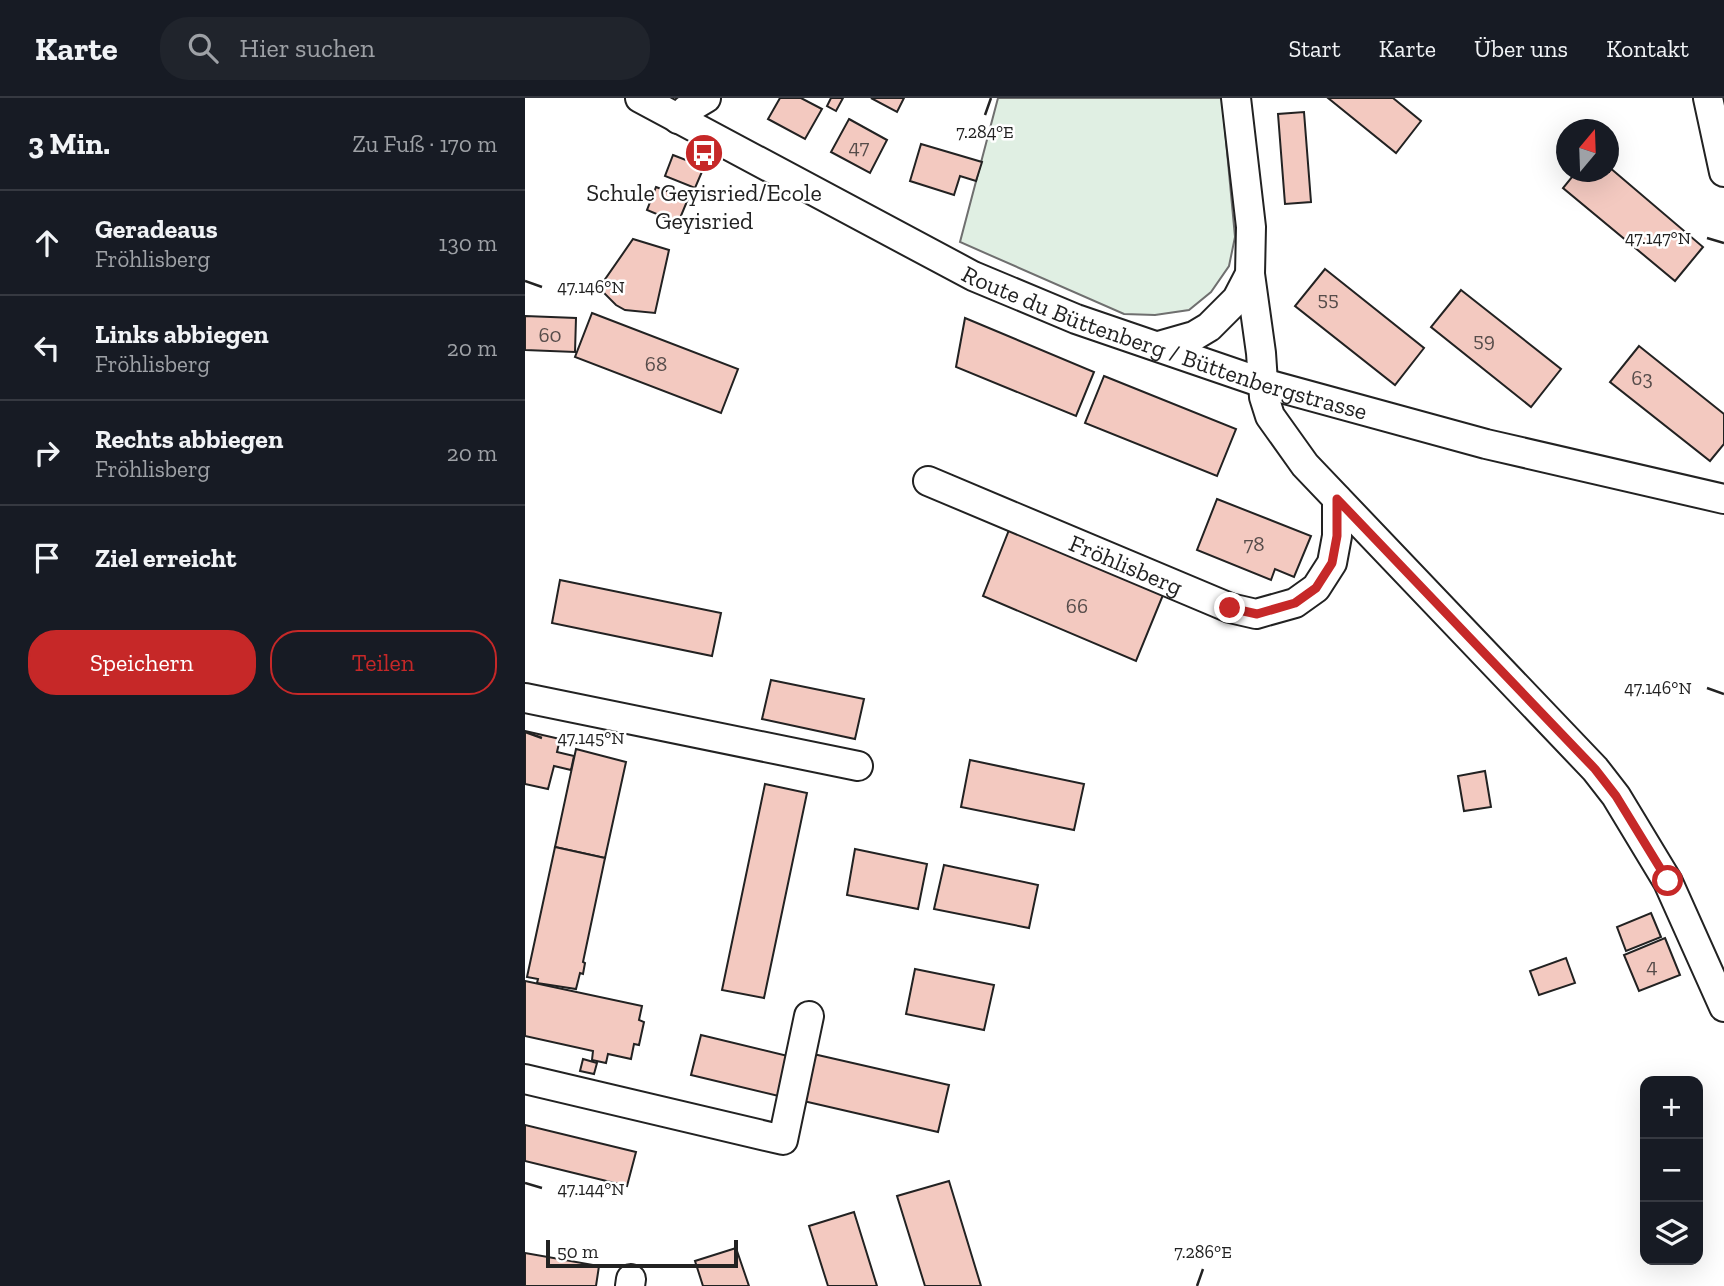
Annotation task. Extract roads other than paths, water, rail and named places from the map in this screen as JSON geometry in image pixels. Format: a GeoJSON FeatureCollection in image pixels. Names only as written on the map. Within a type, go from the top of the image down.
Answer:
{"type":"FeatureCollection","features":[{"type":"Feature","properties":{"kind":"street","name":"Route du Büttenberg / Büttenbergstrasse"},"geometry":{"type":"LineString","coordinates":[[640,98],[973,276],[1076,319],[1262,383],[1486,444],[1724,499]]}},
{"type":"Feature","properties":{"kind":"street"},"geometry":{"type":"LineString","coordinates":[[678,119],[686,110],[706,98]]}},
{"type":"Feature","properties":{"kind":"street"},"geometry":{"type":"LineString","coordinates":[[1236,98],[1251,227],[1250,274],[1262,383],[1270,416],[1304,465],[1595,769],[1616,796],[1668,881],[1724,1007]]}},
{"type":"Feature","properties":{"kind":"street"},"geometry":{"type":"LineString","coordinates":[[1707,98],[1724,172]]}},
{"type":"Feature","properties":{"kind":"street"},"geometry":{"type":"LineString","coordinates":[[1159,346],[1187,339],[1209,327],[1237,299],[1250,274]]}},
{"type":"Feature","properties":{"kind":"street","name":"Fröhlisberg"},"geometry":{"type":"LineString","coordinates":[[927,481],[1230,608],[1257,614],[1295,603],[1316,588],[1332,563],[1337,536],[1337,499]]}},
{"type":"Feature","properties":{"kind":"street"},"geometry":{"type":"LineString","coordinates":[[525,698],[858,766]]}},
{"type":"Feature","properties":{"kind":"street"},"geometry":{"type":"LineString","coordinates":[[525,1079],[783,1140],[809,1016]]}},
{"type":"Feature","properties":{"kind":"place","name":"Schule Geyisried/Ecole Geyisried"},"geometry":{"type":"Point","coordinates":[704,153]}}]}
